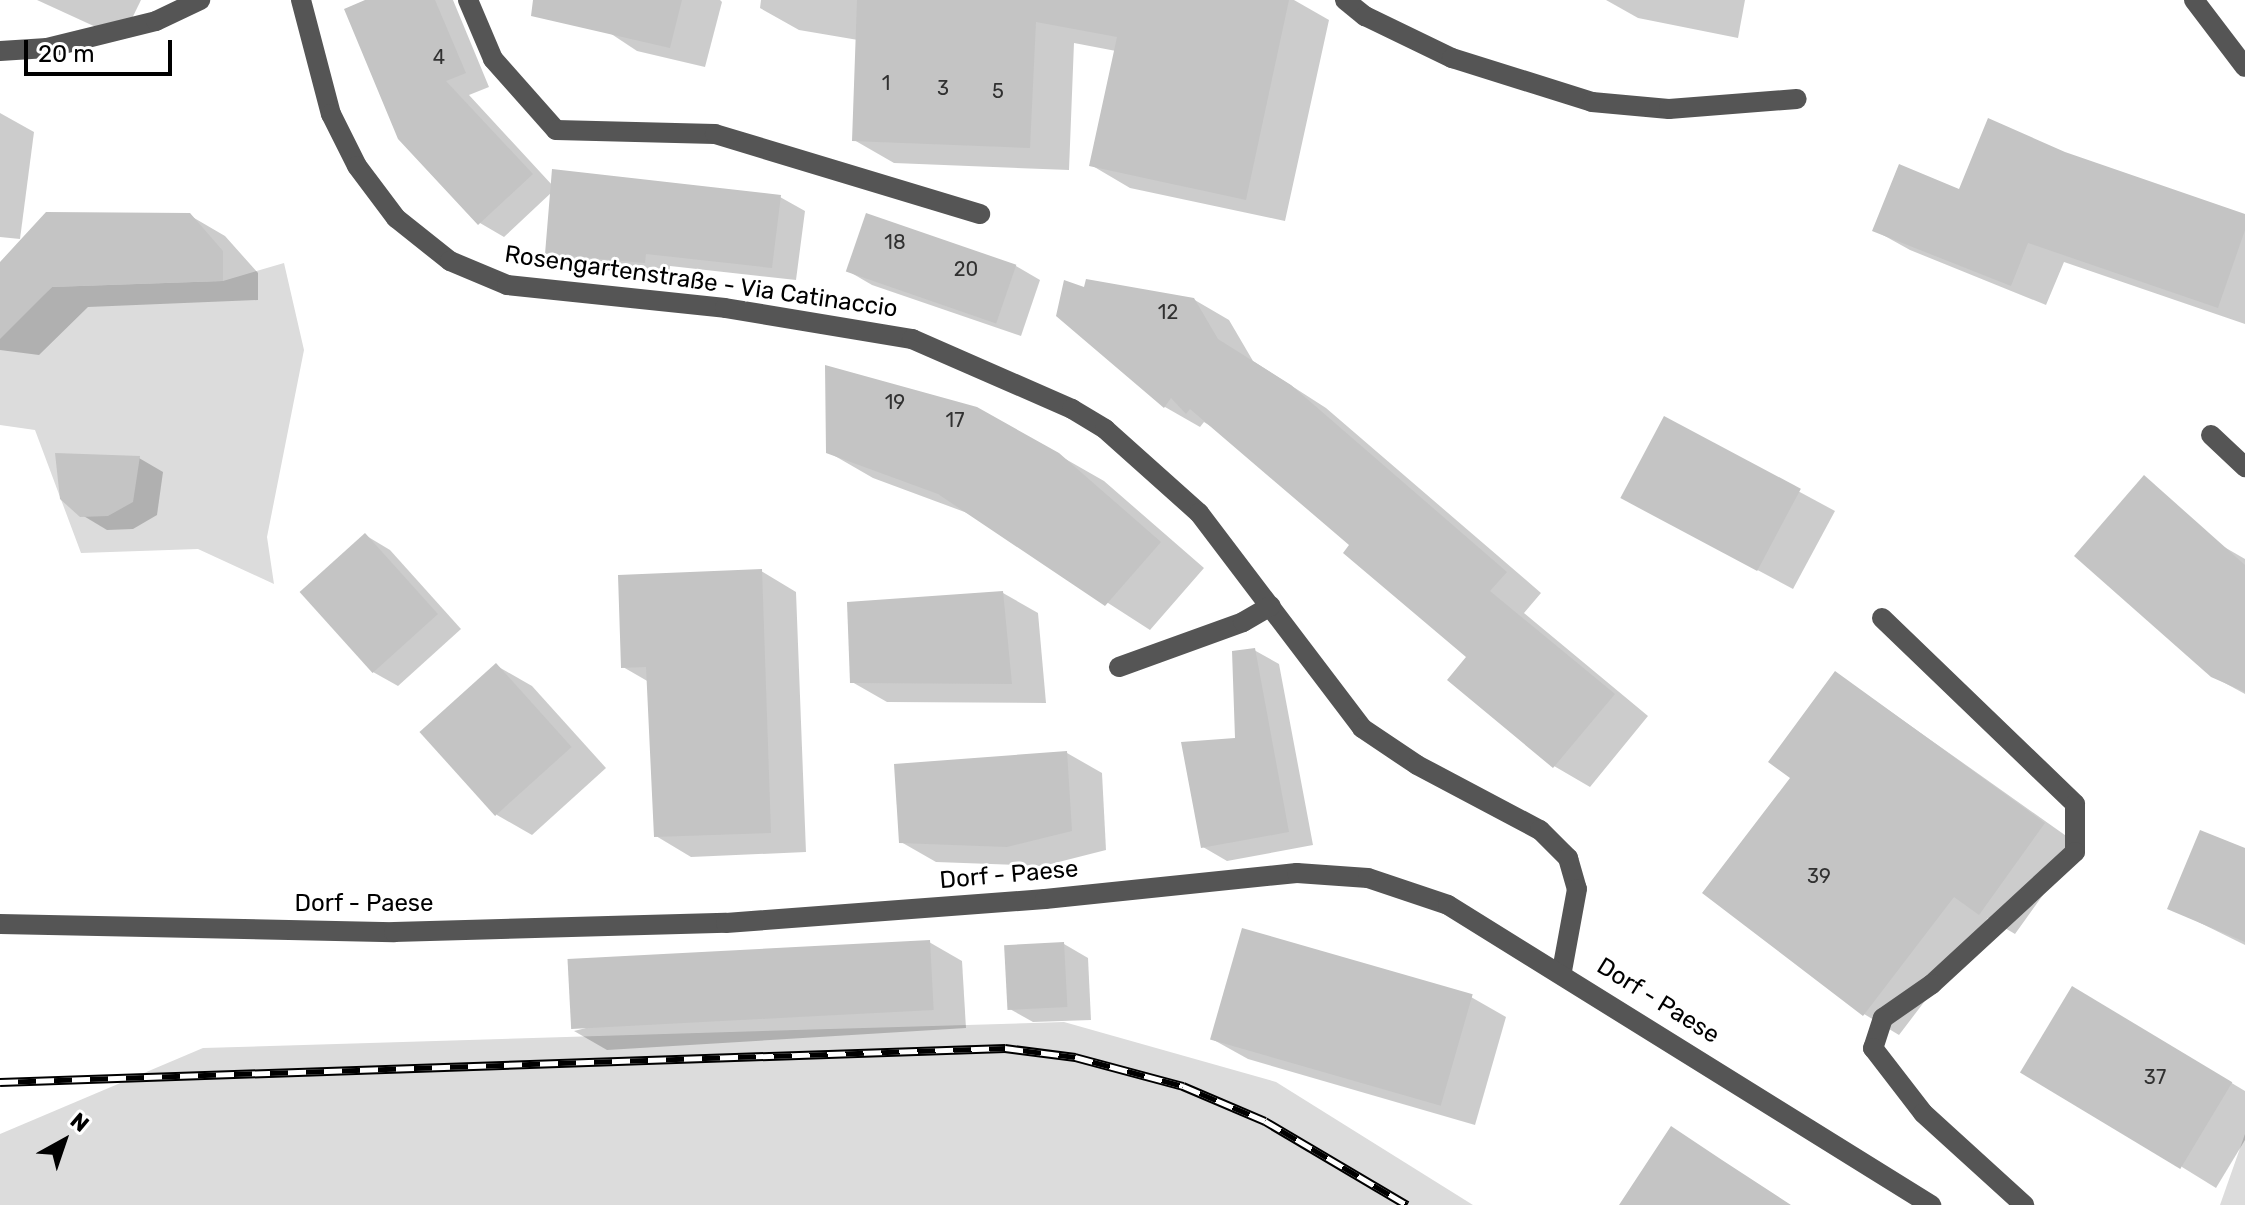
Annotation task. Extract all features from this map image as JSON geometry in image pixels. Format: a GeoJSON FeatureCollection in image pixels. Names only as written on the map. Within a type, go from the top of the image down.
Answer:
{"type":"FeatureCollection","features":[{"type":"Feature","properties":{"kind":"street"},"geometry":{"type":"LineString","coordinates":[[0,51],[47,48],[156,21],[200,0]]}},
{"type":"Feature","properties":{"kind":"street","name":"Rosengartenstraße - Via Catinaccio"},"geometry":{"type":"LineString","coordinates":[[301,0],[331,114],[357,166],[396,218],[450,261],[507,285],[725,308],[912,339],[1072,409],[1105,429],[1199,513],[1362,728],[1417,765],[1540,830],[1568,858],[1577,889],[1562,971]]}},
{"type":"Feature","properties":{"kind":"street"},"geometry":{"type":"LineString","coordinates":[[468,0],[493,59],[556,130],[715,134],[980,214]]}},
{"type":"Feature","properties":{"kind":"street"},"geometry":{"type":"LineString","coordinates":[[1345,0],[1365,16],[1452,58],[1592,102],[1669,109],[1797,99]]}},
{"type":"Feature","properties":{"kind":"street"},"geometry":{"type":"LineString","coordinates":[[2194,0],[2245,67]]}},
{"type":"Feature","properties":{"kind":"street"},"geometry":{"type":"LineString","coordinates":[[2211,435],[2245,467]]}},
{"type":"Feature","properties":{"kind":"street"},"geometry":{"type":"LineString","coordinates":[[1119,667],[1243,622],[1271,606]]}},
{"type":"Feature","properties":{"kind":"street"},"geometry":{"type":"LineString","coordinates":[[1882,618],[2075,804],[2075,852],[1954,965],[1883,1018],[1873,1048],[1923,1113],[2024,1205]]}},
{"type":"Feature","properties":{"kind":"street","name":"Dorf - Paese"},"geometry":{"type":"LineString","coordinates":[[0,924],[394,932],[726,923],[1045,899],[1297,873],[1368,878],[1409,889],[1448,905],[1562,971],[1931,1205]]}},
{"type":"Feature","properties":{"kind":"shaded area"},"geometry":{"type":"Polygon","coordinates":[[[284,263],[304,350],[267,537],[274,584],[198,549],[81,553],[35,430],[0,425],[0,335],[52,287],[223,281],[284,263]]]}},
{"type":"Feature","properties":{"kind":"shaded area"},"geometry":{"type":"Polygon","coordinates":[[[1064,1022],[1276,1082],[1473,1205],[0,1205],[0,1134],[203,1048],[1064,1022]]]}},
{"type":"Feature","properties":{"kind":"shaded area"},"geometry":{"type":"Polygon","coordinates":[[[2245,1134],[2245,1205],[2220,1205],[2245,1134]]]}},
{"type":"Feature","properties":{"kind":"building"},"geometry":{"type":"Polygon","coordinates":[[[365,0],[435,0],[466,73],[446,81],[533,174],[478,225],[398,139],[344,9],[365,0]]]}},
{"type":"Feature","properties":{"kind":"building"},"geometry":{"type":"Polygon","coordinates":[[[533,0],[682,0],[670,48],[531,16],[533,0]]]}},
{"type":"Feature","properties":{"kind":"building"},"geometry":{"type":"Polygon","coordinates":[[[857,0],[1289,0],[1246,200],[1089,166],[1117,37],[1036,22],[1030,148],[852,141],[857,0]]]}},
{"type":"Feature","properties":{"kind":"building"},"geometry":{"type":"Polygon","coordinates":[[[1988,118],[2065,152],[2245,214],[2245,230],[2218,308],[2028,243],[2011,286],[1872,231],[1899,164],[1959,189],[1988,118]]]}},
{"type":"Feature","properties":{"kind":"building"},"geometry":{"type":"Polygon","coordinates":[[[552,169],[781,195],[772,268],[646,254],[645,263],[545,254],[552,169]]]}},
{"type":"Feature","properties":{"kind":"building"},"geometry":{"type":"Polygon","coordinates":[[[46,212],[190,213],[223,251],[223,281],[52,287],[0,339],[0,262],[46,212]]]}},
{"type":"Feature","properties":{"kind":"building"},"geometry":{"type":"Polygon","coordinates":[[[866,213],[1016,265],[996,323],[846,272],[866,213]]]}},
{"type":"Feature","properties":{"kind":"building"},"geometry":{"type":"Polygon","coordinates":[[[1086,279],[1194,298],[1218,339],[1291,385],[1507,572],[1490,591],[1615,694],[1553,768],[1447,680],[1466,657],[1343,553],[1349,545],[1190,409],[1186,414],[1171,398],[1164,408],[1056,316],[1064,280],[1084,287],[1086,279]]]}},
{"type":"Feature","properties":{"kind":"building"},"geometry":{"type":"Polygon","coordinates":[[[825,365],[977,407],[1059,453],[1161,542],[1105,606],[938,494],[826,453],[825,365]]]}},
{"type":"Feature","properties":{"kind":"building"},"geometry":{"type":"Polygon","coordinates":[[[1664,416],[1801,489],[1757,571],[1620,498],[1664,416]]]}},
{"type":"Feature","properties":{"kind":"building"},"geometry":{"type":"Polygon","coordinates":[[[55,453],[140,456],[133,502],[108,516],[80,517],[60,499],[55,453]]]}},
{"type":"Feature","properties":{"kind":"building"},"geometry":{"type":"Polygon","coordinates":[[[2144,475],[2245,565],[2245,692],[2211,677],[2074,556],[2144,475]]]}},
{"type":"Feature","properties":{"kind":"building"},"geometry":{"type":"Polygon","coordinates":[[[365,533],[438,614],[373,673],[300,592],[365,533]]]}},
{"type":"Feature","properties":{"kind":"building"},"geometry":{"type":"Polygon","coordinates":[[[762,569],[771,833],[654,837],[646,667],[621,668],[618,575],[762,569]]]}},
{"type":"Feature","properties":{"kind":"building"},"geometry":{"type":"Polygon","coordinates":[[[1003,591],[1012,684],[850,683],[847,602],[1003,591]]]}},
{"type":"Feature","properties":{"kind":"building"},"geometry":{"type":"Polygon","coordinates":[[[1255,648],[1289,832],[1201,848],[1181,742],[1235,738],[1232,651],[1255,648]]]}},
{"type":"Feature","properties":{"kind":"building"},"geometry":{"type":"Polygon","coordinates":[[[496,663],[572,747],[495,816],[419,732],[496,663]]]}},
{"type":"Feature","properties":{"kind":"building"},"geometry":{"type":"Polygon","coordinates":[[[1835,671],[2045,823],[1979,915],[1954,897],[1863,1016],[1702,893],[1790,778],[1768,762],[1835,671]]]}},
{"type":"Feature","properties":{"kind":"building"},"geometry":{"type":"Polygon","coordinates":[[[1067,751],[1072,831],[1007,847],[899,843],[894,764],[1067,751]]]}},
{"type":"Feature","properties":{"kind":"building"},"geometry":{"type":"Polygon","coordinates":[[[2200,830],[2245,848],[2245,942],[2167,909],[2200,830]]]}},
{"type":"Feature","properties":{"kind":"building"},"geometry":{"type":"Polygon","coordinates":[[[1242,928],[1473,994],[1441,1106],[1210,1040],[1242,928]]]}},
{"type":"Feature","properties":{"kind":"building"},"geometry":{"type":"Polygon","coordinates":[[[930,940],[934,1010],[571,1029],[567,959],[930,940]]]}},
{"type":"Feature","properties":{"kind":"building"},"geometry":{"type":"Polygon","coordinates":[[[1064,942],[1067,1007],[1007,1010],[1004,945],[1064,942]]]}},
{"type":"Feature","properties":{"kind":"building"},"geometry":{"type":"Polygon","coordinates":[[[2072,986],[2232,1082],[2180,1169],[2020,1073],[2072,986]]]}},
{"type":"Feature","properties":{"kind":"building"},"geometry":{"type":"Polygon","coordinates":[[[1671,1126],[1722,1160],[1791,1205],[1619,1205],[1671,1126]]]}},
{"type":"Feature","properties":{"kind":"railway"},"geometry":{"type":"LineString","coordinates":[[0,1082],[1005,1048],[1075,1057],[1183,1086],[1265,1121],[1407,1205]]}}]}
